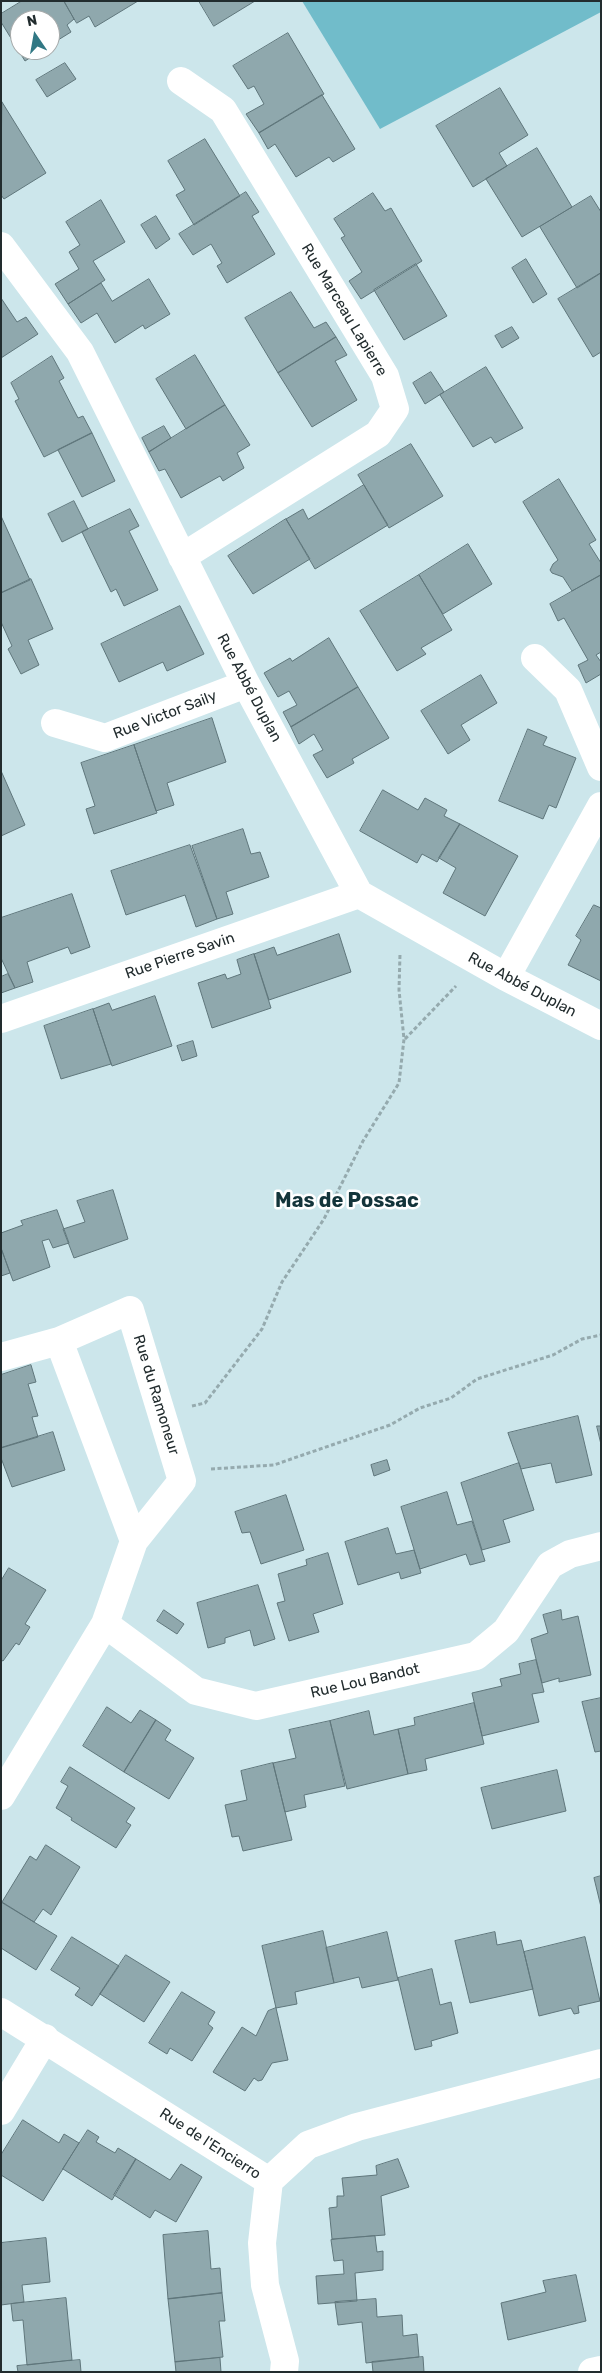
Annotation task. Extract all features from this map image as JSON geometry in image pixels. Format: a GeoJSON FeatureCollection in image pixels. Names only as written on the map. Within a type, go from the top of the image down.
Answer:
{"type":"FeatureCollection","features":[{"type":"Feature","properties":{"kind":"street","name":"Rue Marceau Lapierre"},"geometry":{"type":"LineString","coordinates":[[182,82],[223,110],[385,376],[395,409],[378,434],[182,557]]}},
{"type":"Feature","properties":{"kind":"street","name":"Rue Abbé Duplan"},"geometry":{"type":"LineString","coordinates":[[1,246],[80,352],[246,684],[359,894],[506,977],[601,1026]]}},
{"type":"Feature","properties":{"kind":"street"},"geometry":{"type":"LineString","coordinates":[[535,658],[568,690],[601,767]]}},
{"type":"Feature","properties":{"kind":"street","name":"Rue Victor Saily"},"geometry":{"type":"LineString","coordinates":[[55,723],[104,738],[246,684]]}},
{"type":"Feature","properties":{"kind":"street"},"geometry":{"type":"LineString","coordinates":[[506,977],[601,806]]}},
{"type":"Feature","properties":{"kind":"street","name":"Rue Pierre Savin"},"geometry":{"type":"LineString","coordinates":[[1,1019],[359,894]]}},
{"type":"Feature","properties":{"kind":"street","name":"Rue du Ramoneur"},"geometry":{"type":"LineString","coordinates":[[1,1357],[59,1342],[130,1310],[182,1481],[180,1484]]}},
{"type":"Feature","properties":{"kind":"street"},"geometry":{"type":"LineString","coordinates":[[59,1342],[134,1541]]}},
{"type":"Feature","properties":{"kind":"street"},"geometry":{"type":"LineString","coordinates":[[1,1796],[105,1624],[134,1541],[180,1484]]}},
{"type":"Feature","properties":{"kind":"street","name":"Rue Lou Bandot"},"geometry":{"type":"LineString","coordinates":[[105,1624],[196,1691],[256,1706],[476,1656],[506,1632],[550,1565],[570,1554],[601,1546]]}},
{"type":"Feature","properties":{"kind":"street","name":"Rue de l'Encierro"},"geometry":{"type":"LineString","coordinates":[[1,2012],[269,2181],[308,2145],[357,2127],[601,2063]]}},
{"type":"Feature","properties":{"kind":"street"},"geometry":{"type":"LineString","coordinates":[[1,2111],[45,2038]]}},
{"type":"Feature","properties":{"kind":"street"},"geometry":{"type":"LineString","coordinates":[[269,2181],[262,2243],[265,2285],[285,2361],[284,2372]]}},
{"type":"Feature","properties":{"kind":"street"},"geometry":{"type":"LineString","coordinates":[[592,2372],[601,2370]]}},
{"type":"Feature","properties":{"kind":"path"},"geometry":{"type":"LineString","coordinates":[[162,1414],[205,1403],[262,1329],[282,1282],[324,1219],[363,1141],[399,1083],[404,1039],[400,990],[402,918]]}},
{"type":"Feature","properties":{"kind":"path"},"geometry":{"type":"LineString","coordinates":[[404,1039],[479,962]]}},
{"type":"Feature","properties":{"kind":"path"},"geometry":{"type":"LineString","coordinates":[[180,1484],[206,1470],[236,1466],[274,1465],[390,1425],[420,1408],[451,1398],[478,1379],[553,1354],[582,1340],[601,1335]]}},
{"type":"Feature","properties":{"kind":"shaded area"},"geometry":{"type":"Polygon","coordinates":[[[302,1],[601,1],[601,12],[380,129],[302,1]]]}},
{"type":"Feature","properties":{"kind":"building"},"geometry":{"type":"Polygon","coordinates":[[[22,1],[64,1],[74,19],[67,25],[71,32],[60,39],[60,10],[10,10],[10,37],[1,22],[1,14],[22,1]]]}},
{"type":"Feature","properties":{"kind":"building"},"geometry":{"type":"Polygon","coordinates":[[[64,1],[138,1],[95,27],[89,16],[77,23],[64,1]]]}},
{"type":"Feature","properties":{"kind":"building"},"geometry":{"type":"Polygon","coordinates":[[[199,1],[255,1],[214,26],[199,1]]]}},
{"type":"Feature","properties":{"kind":"building"},"geometry":{"type":"Polygon","coordinates":[[[288,33],[324,94],[259,133],[246,114],[264,104],[254,86],[248,89],[233,66],[288,33]]]}},
{"type":"Feature","properties":{"kind":"building"},"geometry":{"type":"Polygon","coordinates":[[[65,63],[76,79],[47,97],[36,80],[65,63]]]}},
{"type":"Feature","properties":{"kind":"building"},"geometry":{"type":"Polygon","coordinates":[[[500,88],[528,135],[499,153],[507,166],[473,187],[436,126],[500,88]]]}},
{"type":"Feature","properties":{"kind":"building"},"geometry":{"type":"Polygon","coordinates":[[[322,95],[355,149],[333,162],[329,157],[296,177],[275,144],[268,149],[259,133],[322,95]]]}},
{"type":"Feature","properties":{"kind":"building"},"geometry":{"type":"Polygon","coordinates":[[[2,102],[46,173],[4,199],[1,195],[2,102]]]}},
{"type":"Feature","properties":{"kind":"building"},"geometry":{"type":"Polygon","coordinates":[[[205,139],[240,196],[194,225],[176,195],[185,190],[168,161],[205,139]]]}},
{"type":"Feature","properties":{"kind":"building"},"geometry":{"type":"Polygon","coordinates":[[[537,148],[572,207],[522,237],[486,179],[537,148]]]}},
{"type":"Feature","properties":{"kind":"building"},"geometry":{"type":"Polygon","coordinates":[[[246,192],[259,212],[252,216],[275,254],[227,283],[217,266],[222,263],[211,244],[193,255],[179,234],[246,192]]]}},
{"type":"Feature","properties":{"kind":"building"},"geometry":{"type":"Polygon","coordinates":[[[373,193],[385,211],[391,208],[422,261],[361,299],[349,281],[362,272],[341,238],[345,236],[334,219],[373,193]]]}},
{"type":"Feature","properties":{"kind":"building"},"geometry":{"type":"Polygon","coordinates":[[[591,196],[601,212],[601,273],[577,288],[540,227],[591,196]]]}},
{"type":"Feature","properties":{"kind":"building"},"geometry":{"type":"Polygon","coordinates":[[[101,200],[125,242],[93,261],[105,280],[68,304],[55,284],[79,269],[69,252],[80,245],[66,222],[101,200]]]}},
{"type":"Feature","properties":{"kind":"building"},"geometry":{"type":"Polygon","coordinates":[[[156,216],[170,239],[156,249],[141,225],[156,216]]]}},
{"type":"Feature","properties":{"kind":"building"},"geometry":{"type":"Polygon","coordinates":[[[526,259],[547,294],[533,303],[512,268],[526,259]]]}},
{"type":"Feature","properties":{"kind":"building"},"geometry":{"type":"Polygon","coordinates":[[[416,264],[447,316],[404,340],[374,290],[416,264]]]}},
{"type":"Feature","properties":{"kind":"building"},"geometry":{"type":"Polygon","coordinates":[[[601,273],[601,352],[593,357],[558,299],[601,273]]]}},
{"type":"Feature","properties":{"kind":"building"},"geometry":{"type":"Polygon","coordinates":[[[149,279],[170,314],[145,329],[143,325],[115,343],[97,313],[81,323],[68,304],[101,283],[112,301],[149,279]]]}},
{"type":"Feature","properties":{"kind":"building"},"geometry":{"type":"Polygon","coordinates":[[[291,292],[314,328],[326,322],[336,337],[278,373],[245,318],[291,292]]]}},
{"type":"Feature","properties":{"kind":"building"},"geometry":{"type":"Polygon","coordinates":[[[1,298],[17,322],[26,317],[38,334],[1,358],[1,298]]]}},
{"type":"Feature","properties":{"kind":"building"},"geometry":{"type":"Polygon","coordinates":[[[512,327],[519,338],[502,348],[495,336],[512,327]]]}},
{"type":"Feature","properties":{"kind":"building"},"geometry":{"type":"Polygon","coordinates":[[[336,337],[347,355],[335,361],[357,400],[312,427],[278,373],[336,337]]]}},
{"type":"Feature","properties":{"kind":"building"},"geometry":{"type":"Polygon","coordinates":[[[195,355],[225,405],[186,429],[156,379],[195,355]]]}},
{"type":"Feature","properties":{"kind":"building"},"geometry":{"type":"Polygon","coordinates":[[[52,356],[64,378],[59,381],[78,418],[83,416],[92,433],[44,457],[15,401],[19,399],[11,383],[52,356]]]}},
{"type":"Feature","properties":{"kind":"building"},"geometry":{"type":"Polygon","coordinates":[[[486,367],[523,428],[495,443],[491,437],[473,447],[440,395],[486,367]]]}},
{"type":"Feature","properties":{"kind":"building"},"geometry":{"type":"Polygon","coordinates":[[[431,372],[444,392],[425,404],[413,383],[431,372]]]}},
{"type":"Feature","properties":{"kind":"building"},"geometry":{"type":"Polygon","coordinates":[[[225,405],[250,445],[237,453],[244,468],[223,481],[220,476],[181,498],[165,469],[159,471],[149,452],[225,405]]]}},
{"type":"Feature","properties":{"kind":"building"},"geometry":{"type":"Polygon","coordinates":[[[164,426],[171,438],[149,452],[142,438],[164,426]]]}},
{"type":"Feature","properties":{"kind":"building"},"geometry":{"type":"Polygon","coordinates":[[[92,433],[115,481],[82,497],[58,450],[92,433]]]}},
{"type":"Feature","properties":{"kind":"building"},"geometry":{"type":"Polygon","coordinates":[[[411,444],[443,496],[389,528],[358,475],[411,444]]]}},
{"type":"Feature","properties":{"kind":"building"},"geometry":{"type":"Polygon","coordinates":[[[559,479],[596,540],[589,544],[601,563],[601,575],[572,591],[563,577],[552,573],[550,570],[558,560],[523,502],[559,479]]]}},
{"type":"Feature","properties":{"kind":"building"},"geometry":{"type":"Polygon","coordinates":[[[364,485],[388,525],[315,569],[286,519],[303,509],[308,519],[364,485]]]}},
{"type":"Feature","properties":{"kind":"building"},"geometry":{"type":"Polygon","coordinates":[[[74,501],[88,529],[62,542],[48,514],[74,501]]]}},
{"type":"Feature","properties":{"kind":"building"},"geometry":{"type":"Polygon","coordinates":[[[130,509],[139,526],[129,531],[158,590],[124,606],[116,589],[111,592],[82,532],[130,509]]]}},
{"type":"Feature","properties":{"kind":"building"},"geometry":{"type":"Polygon","coordinates":[[[1,516],[30,580],[1,593],[1,516]]]}},
{"type":"Feature","properties":{"kind":"building"},"geometry":{"type":"Polygon","coordinates":[[[286,519],[310,559],[253,594],[228,556],[286,519]]]}},
{"type":"Feature","properties":{"kind":"building"},"geometry":{"type":"Polygon","coordinates":[[[468,544],[492,584],[443,614],[419,575],[468,544]]]}},
{"type":"Feature","properties":{"kind":"building"},"geometry":{"type":"Polygon","coordinates":[[[419,575],[452,630],[421,648],[426,654],[397,671],[360,611],[419,575]]]}},
{"type":"Feature","properties":{"kind":"building"},"geometry":{"type":"Polygon","coordinates":[[[601,575],[601,652],[596,655],[601,662],[601,674],[586,683],[578,665],[588,660],[564,618],[558,621],[550,604],[601,575]]]}},
{"type":"Feature","properties":{"kind":"building"},"geometry":{"type":"Polygon","coordinates":[[[31,579],[53,629],[28,640],[39,665],[21,674],[8,649],[12,646],[1,622],[1,593],[31,579]]]}},
{"type":"Feature","properties":{"kind":"building"},"geometry":{"type":"Polygon","coordinates":[[[180,606],[204,654],[167,671],[163,662],[119,682],[101,644],[180,606]]]}},
{"type":"Feature","properties":{"kind":"building"},"geometry":{"type":"Polygon","coordinates":[[[329,638],[358,687],[291,727],[283,712],[297,705],[289,691],[278,697],[264,673],[290,658],[292,661],[329,638]]]}},
{"type":"Feature","properties":{"kind":"building"},"geometry":{"type":"Polygon","coordinates":[[[481,675],[497,703],[461,725],[470,740],[448,754],[421,711],[481,675]]]}},
{"type":"Feature","properties":{"kind":"building"},"geometry":{"type":"Polygon","coordinates":[[[358,687],[389,738],[352,759],[354,763],[327,778],[313,755],[323,750],[314,734],[299,744],[291,727],[358,687]]]}},
{"type":"Feature","properties":{"kind":"building"},"geometry":{"type":"Polygon","coordinates":[[[212,718],[226,762],[167,783],[174,805],[156,811],[134,745],[212,718]]]}},
{"type":"Feature","properties":{"kind":"building"},"geometry":{"type":"Polygon","coordinates":[[[528,729],[547,737],[543,745],[576,758],[556,808],[549,805],[543,819],[499,801],[528,729]]]}},
{"type":"Feature","properties":{"kind":"building"},"geometry":{"type":"Polygon","coordinates":[[[134,745],[157,813],[94,834],[86,809],[95,806],[81,763],[134,745]]]}},
{"type":"Feature","properties":{"kind":"building"},"geometry":{"type":"Polygon","coordinates":[[[1,774],[25,825],[1,836],[1,774]]]}},
{"type":"Feature","properties":{"kind":"building"},"geometry":{"type":"Polygon","coordinates":[[[383,790],[418,810],[425,798],[447,810],[444,816],[460,824],[437,862],[422,854],[417,863],[360,831],[383,790]]]}},
{"type":"Feature","properties":{"kind":"building"},"geometry":{"type":"Polygon","coordinates":[[[460,824],[518,856],[485,916],[443,893],[456,868],[439,858],[460,824]]]}},
{"type":"Feature","properties":{"kind":"building"},"geometry":{"type":"Polygon","coordinates":[[[243,829],[251,854],[260,852],[269,877],[226,892],[233,914],[217,919],[192,846],[243,829]]]}},
{"type":"Feature","properties":{"kind":"building"},"geometry":{"type":"Polygon","coordinates":[[[190,845],[217,919],[196,927],[185,895],[126,915],[111,871],[190,845]]]}},
{"type":"Feature","properties":{"kind":"building"},"geometry":{"type":"Polygon","coordinates":[[[72,894],[90,947],[71,954],[68,947],[27,962],[33,982],[15,988],[1,958],[1,918],[72,894]]]}},
{"type":"Feature","properties":{"kind":"building"},"geometry":{"type":"Polygon","coordinates":[[[594,905],[601,908],[601,981],[568,965],[581,940],[576,936],[594,905]]]}},
{"type":"Feature","properties":{"kind":"building"},"geometry":{"type":"Polygon","coordinates":[[[339,934],[351,972],[269,1000],[254,954],[274,947],[277,955],[339,934]]]}},
{"type":"Feature","properties":{"kind":"building"},"geometry":{"type":"Polygon","coordinates":[[[254,954],[271,1008],[212,1028],[198,983],[225,974],[227,979],[241,974],[237,960],[254,954]]]}},
{"type":"Feature","properties":{"kind":"building"},"geometry":{"type":"Polygon","coordinates":[[[8,974],[15,988],[1,993],[1,977],[8,974]]]}},
{"type":"Feature","properties":{"kind":"building"},"geometry":{"type":"Polygon","coordinates":[[[155,996],[172,1046],[112,1066],[93,1009],[109,1003],[112,1010],[155,996]]]}},
{"type":"Feature","properties":{"kind":"building"},"geometry":{"type":"Polygon","coordinates":[[[93,1009],[111,1064],[61,1079],[44,1026],[93,1009]]]}},
{"type":"Feature","properties":{"kind":"building"},"geometry":{"type":"Polygon","coordinates":[[[193,1041],[197,1056],[182,1061],[177,1046],[193,1041]]]}},
{"type":"Feature","properties":{"kind":"building"},"geometry":{"type":"Polygon","coordinates":[[[113,1190],[128,1239],[74,1258],[63,1229],[85,1222],[77,1201],[113,1190]]]}},
{"type":"Feature","properties":{"kind":"building"},"geometry":{"type":"Polygon","coordinates":[[[57,1210],[69,1243],[53,1248],[49,1239],[42,1241],[50,1267],[13,1281],[1,1248],[1,1233],[23,1225],[21,1221],[57,1210]]]}},
{"type":"Feature","properties":{"kind":"building"},"geometry":{"type":"Polygon","coordinates":[[[1,1248],[10,1273],[1,1276],[1,1248]]]}},
{"type":"Feature","properties":{"kind":"building"},"geometry":{"type":"Polygon","coordinates":[[[31,1365],[36,1382],[28,1384],[38,1416],[32,1417],[38,1437],[1,1448],[1,1375],[31,1365]]]}},
{"type":"Feature","properties":{"kind":"building"},"geometry":{"type":"Polygon","coordinates":[[[578,1416],[592,1475],[556,1483],[551,1463],[521,1469],[508,1433],[578,1416]]]}},
{"type":"Feature","properties":{"kind":"building"},"geometry":{"type":"Polygon","coordinates":[[[597,1426],[601,1426],[601,1444],[597,1426]]]}},
{"type":"Feature","properties":{"kind":"building"},"geometry":{"type":"Polygon","coordinates":[[[53,1432],[65,1470],[12,1487],[1,1458],[1,1448],[53,1432]]]}},
{"type":"Feature","properties":{"kind":"building"},"geometry":{"type":"Polygon","coordinates":[[[387,1460],[390,1470],[374,1476],[371,1465],[387,1460]]]}},
{"type":"Feature","properties":{"kind":"building"},"geometry":{"type":"Polygon","coordinates":[[[519,1463],[534,1510],[503,1520],[510,1542],[482,1550],[461,1483],[519,1463]]]}},
{"type":"Feature","properties":{"kind":"building"},"geometry":{"type":"Polygon","coordinates":[[[447,1492],[457,1525],[472,1521],[485,1561],[470,1565],[466,1554],[420,1569],[401,1507],[447,1492]]]}},
{"type":"Feature","properties":{"kind":"building"},"geometry":{"type":"Polygon","coordinates":[[[286,1495],[304,1550],[261,1564],[250,1532],[242,1533],[235,1512],[286,1495]]]}},
{"type":"Feature","properties":{"kind":"building"},"geometry":{"type":"Polygon","coordinates":[[[388,1528],[396,1554],[414,1550],[421,1573],[401,1579],[399,1572],[358,1585],[345,1542],[388,1528]]]}},
{"type":"Feature","properties":{"kind":"building"},"geometry":{"type":"Polygon","coordinates":[[[328,1553],[343,1604],[313,1614],[319,1632],[289,1641],[277,1603],[285,1601],[278,1574],[307,1565],[306,1560],[328,1553]]]}},
{"type":"Feature","properties":{"kind":"building"},"geometry":{"type":"Polygon","coordinates":[[[9,1568],[46,1590],[25,1624],[30,1627],[19,1645],[16,1643],[3,1661],[1,1660],[1,1581],[9,1568]]]}},
{"type":"Feature","properties":{"kind":"building"},"geometry":{"type":"Polygon","coordinates":[[[258,1585],[275,1639],[254,1646],[250,1630],[225,1638],[225,1643],[208,1648],[197,1603],[258,1585]]]}},
{"type":"Feature","properties":{"kind":"building"},"geometry":{"type":"Polygon","coordinates":[[[164,1610],[184,1624],[177,1634],[157,1621],[164,1610]]]}},
{"type":"Feature","properties":{"kind":"building"},"geometry":{"type":"Polygon","coordinates":[[[561,1610],[562,1620],[578,1616],[591,1675],[559,1682],[559,1678],[542,1683],[531,1639],[548,1633],[543,1615],[561,1610]]]}},
{"type":"Feature","properties":{"kind":"building"},"geometry":{"type":"Polygon","coordinates":[[[536,1660],[544,1692],[532,1694],[539,1722],[482,1736],[472,1693],[502,1686],[500,1679],[521,1674],[519,1664],[536,1660]]]}},
{"type":"Feature","properties":{"kind":"building"},"geometry":{"type":"Polygon","coordinates":[[[601,1698],[601,1751],[595,1752],[582,1702],[601,1698]]]}},
{"type":"Feature","properties":{"kind":"building"},"geometry":{"type":"Polygon","coordinates":[[[474,1703],[484,1744],[425,1759],[427,1770],[408,1774],[398,1729],[415,1725],[414,1718],[474,1703]]]}},
{"type":"Feature","properties":{"kind":"building"},"geometry":{"type":"Polygon","coordinates":[[[107,1707],[131,1723],[140,1710],[156,1720],[124,1772],[83,1746],[107,1707]]]}},
{"type":"Feature","properties":{"kind":"building"},"geometry":{"type":"Polygon","coordinates":[[[369,1711],[374,1735],[398,1729],[408,1774],[347,1789],[330,1721],[369,1711]]]}},
{"type":"Feature","properties":{"kind":"building"},"geometry":{"type":"Polygon","coordinates":[[[156,1720],[171,1730],[165,1740],[194,1758],[169,1799],[124,1772],[156,1720]]]}},
{"type":"Feature","properties":{"kind":"building"},"geometry":{"type":"Polygon","coordinates":[[[330,1721],[345,1786],[304,1795],[306,1807],[285,1812],[273,1763],[296,1758],[289,1730],[330,1721]]]}},
{"type":"Feature","properties":{"kind":"building"},"geometry":{"type":"Polygon","coordinates":[[[273,1763],[292,1840],[243,1851],[239,1836],[232,1837],[225,1805],[247,1800],[241,1771],[273,1763]]]}},
{"type":"Feature","properties":{"kind":"building"},"geometry":{"type":"Polygon","coordinates":[[[70,1767],[135,1808],[126,1822],[131,1825],[116,1848],[71,1820],[72,1818],[56,1808],[68,1786],[61,1782],[70,1767]]]}},
{"type":"Feature","properties":{"kind":"building"},"geometry":{"type":"Polygon","coordinates":[[[557,1770],[566,1811],[492,1829],[481,1788],[557,1770]]]}},
{"type":"Feature","properties":{"kind":"building"},"geometry":{"type":"Polygon","coordinates":[[[46,1845],[80,1867],[51,1915],[43,1909],[34,1922],[2,1902],[30,1856],[36,1860],[46,1845]]]}},
{"type":"Feature","properties":{"kind":"building"},"geometry":{"type":"Polygon","coordinates":[[[601,1876],[601,1907],[594,1878],[601,1876]]]}},
{"type":"Feature","properties":{"kind":"building"},"geometry":{"type":"Polygon","coordinates":[[[1,1902],[57,1936],[36,1970],[1,1948],[1,1902]]]}},
{"type":"Feature","properties":{"kind":"building"},"geometry":{"type":"Polygon","coordinates":[[[323,1931],[334,1983],[295,1992],[297,2004],[276,2008],[262,1946],[323,1931]]]}},
{"type":"Feature","properties":{"kind":"building"},"geometry":{"type":"Polygon","coordinates":[[[387,1932],[398,1980],[362,1988],[359,1977],[334,1983],[326,1948],[387,1932]]]}},
{"type":"Feature","properties":{"kind":"building"},"geometry":{"type":"Polygon","coordinates":[[[495,1932],[497,1945],[521,1940],[533,1989],[470,2003],[455,1941],[495,1932]]]}},
{"type":"Feature","properties":{"kind":"building"},"geometry":{"type":"Polygon","coordinates":[[[72,1937],[119,1966],[92,2006],[75,1995],[80,1988],[51,1970],[72,1937]]]}},
{"type":"Feature","properties":{"kind":"building"},"geometry":{"type":"Polygon","coordinates":[[[585,1937],[600,2001],[578,2006],[579,2013],[574,2014],[571,2008],[539,2016],[524,1952],[585,1937]]]}},
{"type":"Feature","properties":{"kind":"building"},"geometry":{"type":"Polygon","coordinates":[[[126,1955],[170,1982],[144,2022],[100,1994],[126,1955]]]}},
{"type":"Feature","properties":{"kind":"building"},"geometry":{"type":"Polygon","coordinates":[[[432,1969],[440,2005],[451,2002],[458,2033],[431,2041],[432,2046],[415,2050],[398,1978],[432,1969]]]}},
{"type":"Feature","properties":{"kind":"building"},"geometry":{"type":"Polygon","coordinates":[[[182,1992],[215,2012],[208,2024],[213,2028],[192,2061],[170,2048],[167,2054],[149,2043],[182,1992]]]}},
{"type":"Feature","properties":{"kind":"building"},"geometry":{"type":"Polygon","coordinates":[[[276,2008],[288,2060],[272,2063],[262,2080],[258,2081],[254,2078],[245,2091],[213,2072],[242,2027],[256,2036],[268,2011],[276,2008]]]}},
{"type":"Feature","properties":{"kind":"building"},"geometry":{"type":"Polygon","coordinates":[[[23,2120],[59,2143],[64,2134],[79,2143],[43,2201],[1,2175],[1,2155],[23,2120]]]}},
{"type":"Feature","properties":{"kind":"building"},"geometry":{"type":"Polygon","coordinates":[[[88,2130],[99,2137],[96,2142],[115,2153],[118,2148],[136,2159],[112,2200],[63,2169],[88,2130]]]}},
{"type":"Feature","properties":{"kind":"building"},"geometry":{"type":"Polygon","coordinates":[[[136,2159],[170,2180],[181,2164],[202,2177],[176,2222],[155,2210],[150,2218],[114,2195],[136,2159]]]}},
{"type":"Feature","properties":{"kind":"building"},"geometry":{"type":"Polygon","coordinates":[[[398,2159],[409,2187],[381,2196],[385,2235],[332,2239],[329,2208],[337,2207],[337,2196],[344,2196],[342,2178],[377,2175],[376,2166],[398,2159]]]}},
{"type":"Feature","properties":{"kind":"building"},"geometry":{"type":"Polygon","coordinates":[[[208,2231],[211,2269],[220,2268],[222,2293],[168,2299],[163,2235],[208,2231]]]}},
{"type":"Feature","properties":{"kind":"building"},"geometry":{"type":"Polygon","coordinates":[[[375,2236],[377,2252],[383,2251],[383,2270],[355,2273],[357,2301],[318,2304],[316,2276],[344,2274],[343,2260],[334,2261],[331,2240],[375,2236]]]}},
{"type":"Feature","properties":{"kind":"building"},"geometry":{"type":"Polygon","coordinates":[[[46,2238],[50,2282],[22,2285],[24,2302],[1,2305],[1,2243],[46,2238]]]}},
{"type":"Feature","properties":{"kind":"building"},"geometry":{"type":"Polygon","coordinates":[[[576,2275],[586,2321],[508,2340],[501,2303],[546,2292],[543,2281],[576,2275]]]}},
{"type":"Feature","properties":{"kind":"building"},"geometry":{"type":"Polygon","coordinates":[[[222,2293],[225,2321],[219,2321],[223,2357],[175,2362],[168,2299],[222,2293]]]}},
{"type":"Feature","properties":{"kind":"building"},"geometry":{"type":"Polygon","coordinates":[[[66,2298],[72,2360],[27,2365],[23,2320],[13,2321],[11,2304],[66,2298]]]}},
{"type":"Feature","properties":{"kind":"building"},"geometry":{"type":"Polygon","coordinates":[[[376,2299],[377,2317],[402,2315],[403,2336],[417,2334],[419,2357],[366,2363],[362,2322],[338,2325],[335,2302],[376,2299]]]}},
{"type":"Feature","properties":{"kind":"building"},"geometry":{"type":"Polygon","coordinates":[[[423,2357],[424,2372],[373,2372],[372,2362],[423,2357]]]}},
{"type":"Feature","properties":{"kind":"building"},"geometry":{"type":"Polygon","coordinates":[[[220,2358],[221,2372],[176,2372],[175,2362],[220,2358]]]}},
{"type":"Feature","properties":{"kind":"building"},"geometry":{"type":"Polygon","coordinates":[[[80,2360],[81,2372],[18,2372],[17,2366],[80,2360]]]}},
{"type":"Feature","properties":{"kind":"district","name":"Mas de Possac"},"geometry":{"type":"Point","coordinates":[347,1201]}}]}
